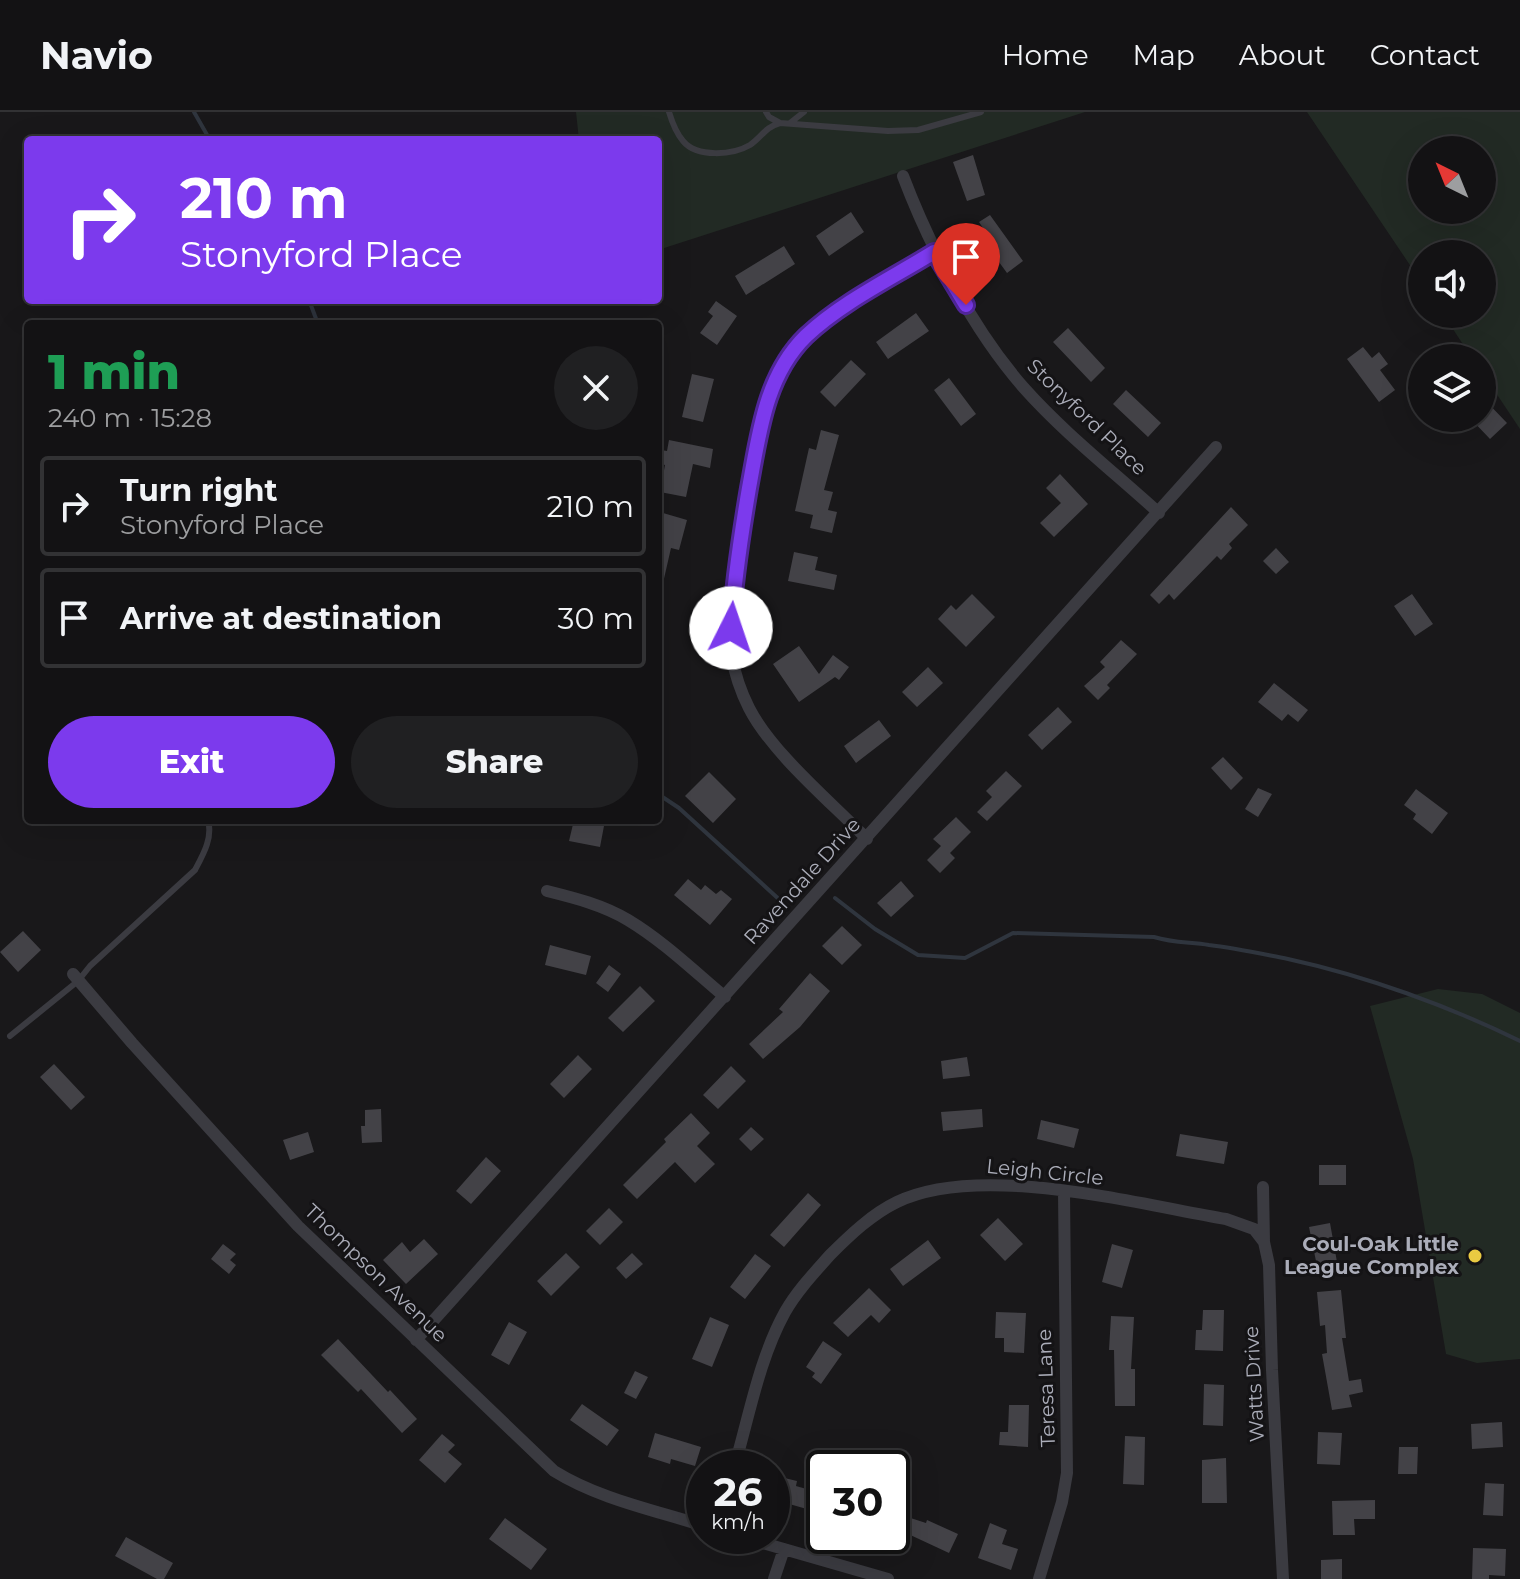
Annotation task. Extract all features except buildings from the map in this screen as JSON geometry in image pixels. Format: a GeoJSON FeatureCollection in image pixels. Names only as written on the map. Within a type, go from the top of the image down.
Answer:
{"type":"FeatureCollection","features":[{"type":"Feature","properties":{"kind":"street","name":"Stonyford Place"},"geometry":{"type":"LineString","coordinates":[[903,176],[934,252],[998,354],[1022,386],[1159,513]]}},
{"type":"Feature","properties":{"kind":"street"},"geometry":{"type":"LineString","coordinates":[[867,839],[782,753],[749,709],[732,656],[733,595],[760,428],[768,398],[781,370],[804,337],[819,325],[934,252]]}},
{"type":"Feature","properties":{"kind":"street","name":"Ravendale Drive"},"geometry":{"type":"LineString","coordinates":[[416,1340],[1216,447]]}},
{"type":"Feature","properties":{"kind":"street"},"geometry":{"type":"LineString","coordinates":[[547,891],[589,902],[629,920],[725,997]]}},
{"type":"Feature","properties":{"kind":"street","name":"Thompson Avenue"},"geometry":{"type":"LineString","coordinates":[[76,978],[298,1226],[554,1471],[612,1497],[686,1520]]}},
{"type":"Feature","properties":{"kind":"street","name":"Leigh Circle"},"geometry":{"type":"LineString","coordinates":[[739,1450],[775,1333],[797,1293],[843,1242],[896,1202],[944,1188],[992,1185],[1064,1192],[1240,1222],[1254,1229],[1264,1242]]}},
{"type":"Feature","properties":{"kind":"street","name":"Watts Drive"},"geometry":{"type":"LineString","coordinates":[[1263,1187],[1283,1579]]}},
{"type":"Feature","properties":{"kind":"street","name":"Teresa Lane"},"geometry":{"type":"LineString","coordinates":[[1039,1579],[1062,1502],[1067,1473],[1064,1192]]}},
{"type":"Feature","properties":{"kind":"street"},"geometry":{"type":"LineString","coordinates":[[790,1551],[888,1579]]}},
{"type":"Feature","properties":{"kind":"street"},"geometry":{"type":"LineString","coordinates":[[774,1579],[782,1554]]}},
{"type":"Feature","properties":{"kind":"lane"},"geometry":{"type":"LineString","coordinates":[[669,112],[682,140],[689,147],[710,153],[745,148],[769,126],[780,123],[888,131],[918,130],[981,112]]}},
{"type":"Feature","properties":{"kind":"lane"},"geometry":{"type":"LineString","coordinates":[[766,112],[780,123]]}},
{"type":"Feature","properties":{"kind":"lane"},"geometry":{"type":"LineString","coordinates":[[790,123],[804,112]]}},
{"type":"Feature","properties":{"kind":"lane"},"geometry":{"type":"LineString","coordinates":[[10,1036],[195,870],[205,851],[209,824]]}},
{"type":"Feature","properties":{"kind":"shaded area"},"geometry":{"type":"Polygon","coordinates":[[[576,112],[1085,112],[662,249],[662,136],[579,136],[576,112]]]}},
{"type":"Feature","properties":{"kind":"shaded area"},"geometry":{"type":"Polygon","coordinates":[[[1307,112],[1520,112],[1520,429],[1496,393],[1496,344],[1463,344],[1452,328],[1496,328],[1496,240],[1408,240],[1408,262],[1307,112]]]}},
{"type":"Feature","properties":{"kind":"shaded area","name":"Coul-Oak Little League Complex"},"geometry":{"type":"Polygon","coordinates":[[[1438,989],[1482,994],[1520,1013],[1520,1359],[1477,1363],[1446,1354],[1413,1159],[1370,1006],[1438,989]]]}},
{"type":"Feature","properties":{"kind":"waterway"},"geometry":{"type":"LineString","coordinates":[[194,112],[208,136]]}},
{"type":"Feature","properties":{"kind":"waterway"},"geometry":{"type":"LineString","coordinates":[[310,304],[316,320]]}},
{"type":"Feature","properties":{"kind":"waterway"},"geometry":{"type":"LineString","coordinates":[[662,797],[679,808],[782,902]]}},
{"type":"Feature","properties":{"kind":"waterway"},"geometry":{"type":"LineString","coordinates":[[835,898],[875,929],[918,955],[965,958],[1013,933],[1154,937],[1219,946],[1288,959],[1377,983],[1436,1004],[1520,1041]]}},
{"type":"Feature","properties":{"kind":"place","name":"Coul-Oak Little League Complex"},"geometry":{"type":"Point","coordinates":[1475,1256]}},
{"type":"Feature","properties":{"kind":"route"},"geometry":{"type":"LineString","coordinates":[[731,628],[741,532],[760,428],[773,386],[791,354],[804,337],[819,325],[934,252],[966,305]]}}]}
